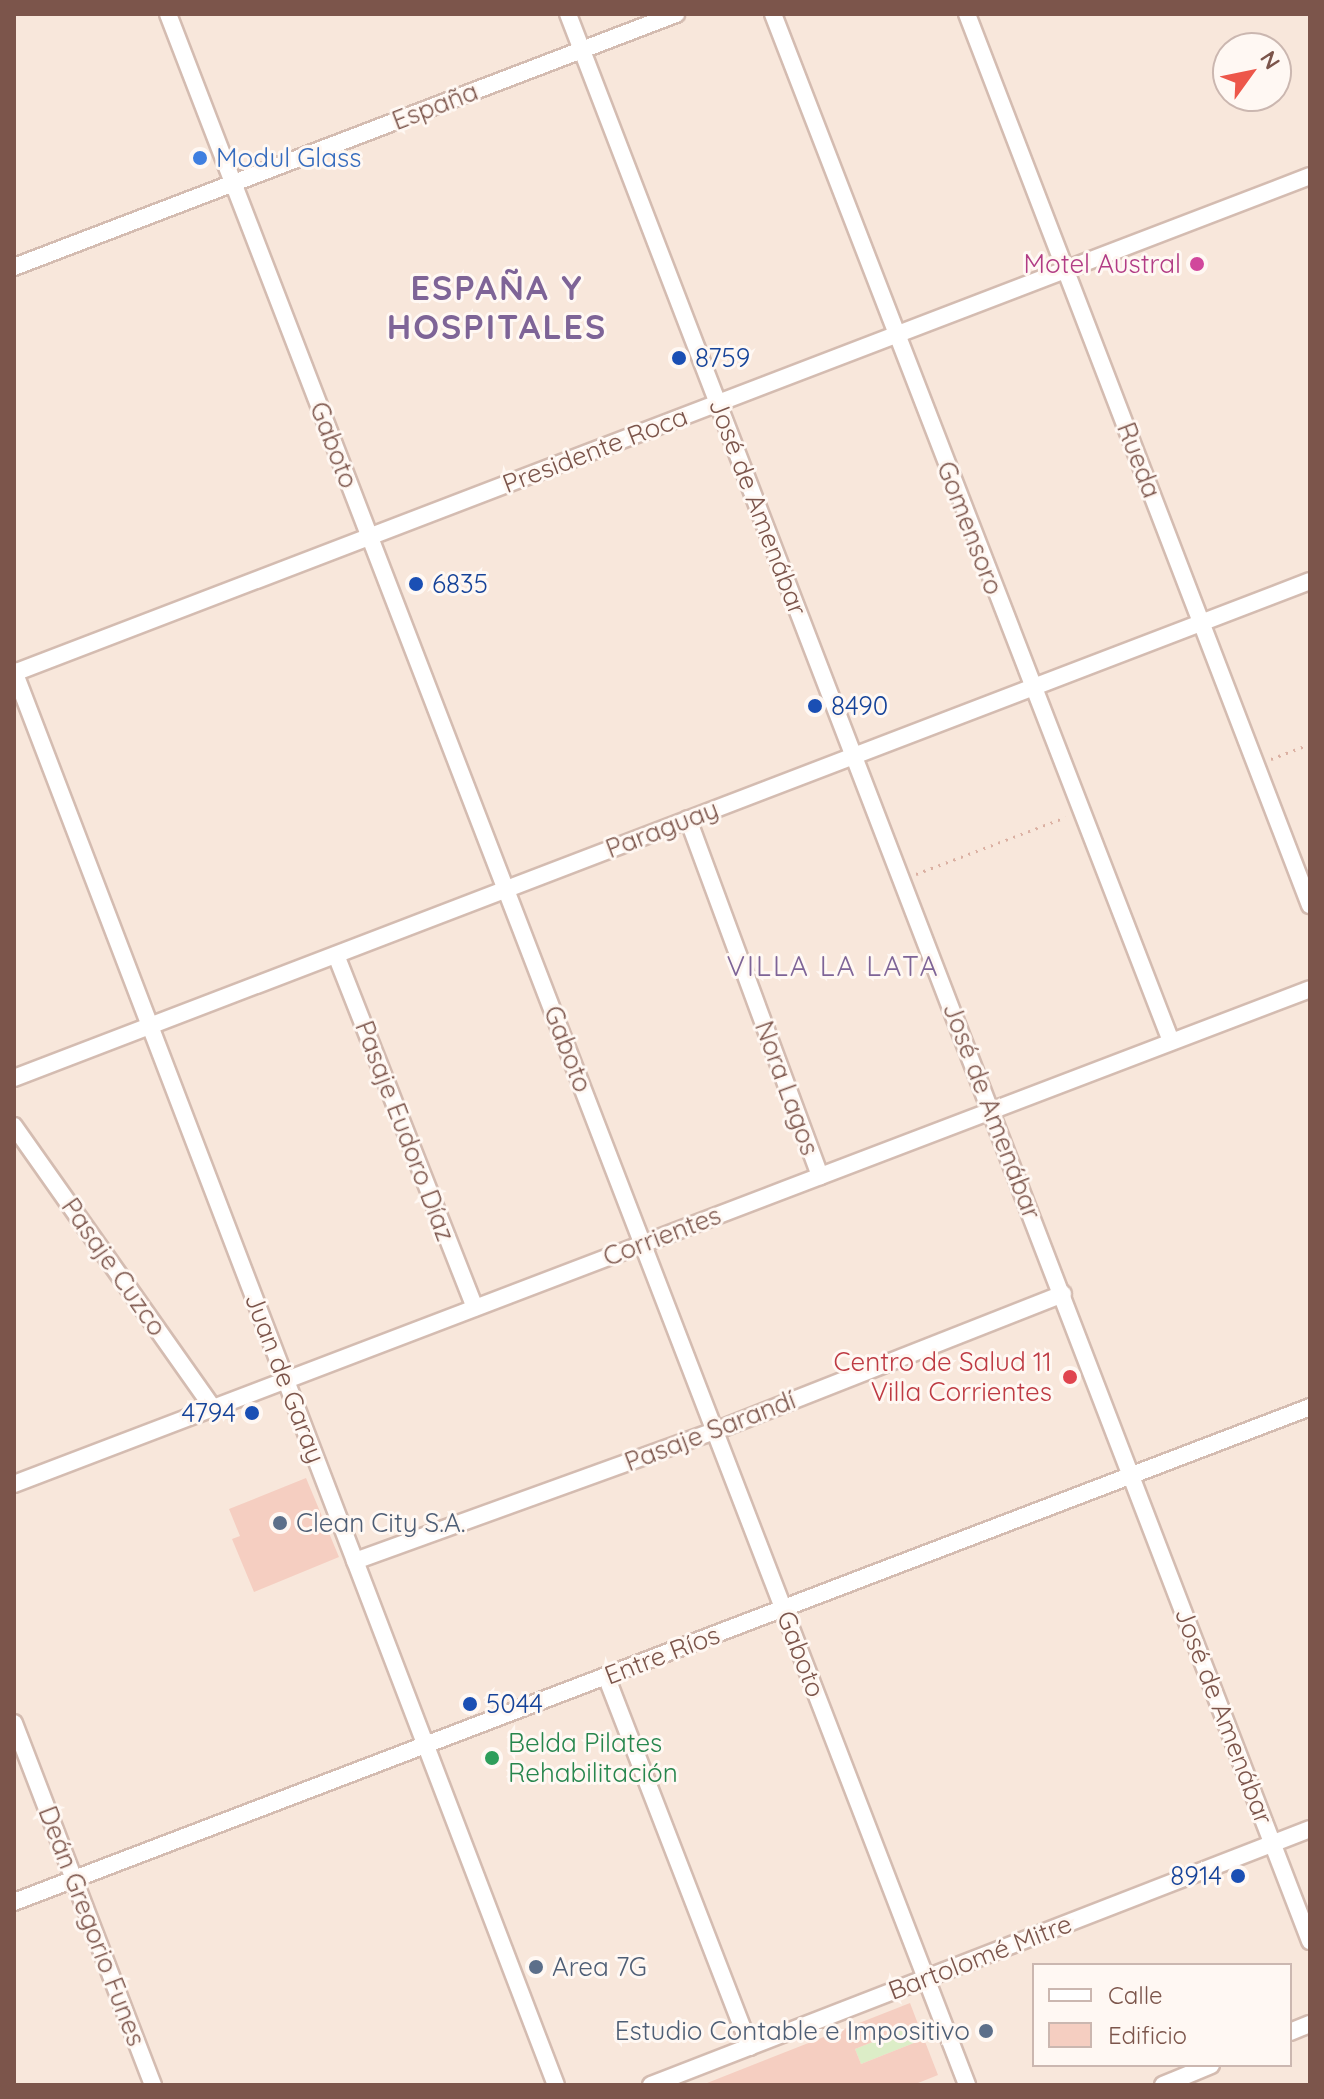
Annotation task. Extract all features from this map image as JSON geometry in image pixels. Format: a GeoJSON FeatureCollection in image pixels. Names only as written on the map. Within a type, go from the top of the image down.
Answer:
{"type":"FeatureCollection","features":[{"type":"Feature","properties":{"kind":"street","name":"Gaboto"},"geometry":{"type":"LineString","coordinates":[[168,14],[967,2085]]}},
{"type":"Feature","properties":{"kind":"street","name":"José de Amenábar"},"geometry":{"type":"LineString","coordinates":[[568,14],[1310,1941]]}},
{"type":"Feature","properties":{"kind":"street","name":"España"},"geometry":{"type":"LineString","coordinates":[[14,267],[676,14]]}},
{"type":"Feature","properties":{"kind":"street","name":"Gomensoro"},"geometry":{"type":"LineString","coordinates":[[773,14],[1171,1041]]}},
{"type":"Feature","properties":{"kind":"street","name":"Rueda"},"geometry":{"type":"LineString","coordinates":[[967,14],[1310,905]]}},
{"type":"Feature","properties":{"kind":"street","name":"Presidente Roca"},"geometry":{"type":"LineString","coordinates":[[14,672],[1310,176]]}},
{"type":"Feature","properties":{"kind":"street","name":"Paraguay"},"geometry":{"type":"LineString","coordinates":[[14,1078],[1310,581]]}},
{"type":"Feature","properties":{"kind":"street","name":"Juan de Garay"},"geometry":{"type":"LineString","coordinates":[[14,672],[556,2085]]}},
{"type":"Feature","properties":{"kind":"street","name":"Nora Lagos"},"geometry":{"type":"LineString","coordinates":[[688,819],[820,1176]]}},
{"type":"Feature","properties":{"kind":"street","name":"Pasaje Eudoro Díaz"},"geometry":{"type":"LineString","coordinates":[[336,955],[475,1308]]}},
{"type":"Feature","properties":{"kind":"street","name":"Corrientes"},"geometry":{"type":"LineString","coordinates":[[14,1484],[1310,989]]}},
{"type":"Feature","properties":{"kind":"street","name":"Pasaje Cuzco"},"geometry":{"type":"LineString","coordinates":[[14,1126],[213,1408]]}},
{"type":"Feature","properties":{"kind":"street","name":"Pasaje Sarandí"},"geometry":{"type":"LineString","coordinates":[[355,1561],[715,1431],[1063,1294]]}},
{"type":"Feature","properties":{"kind":"street","name":"Entre Ríos"},"geometry":{"type":"LineString","coordinates":[[14,1902],[783,1608],[1308,1414]]}},
{"type":"Feature","properties":{"kind":"street"},"geometry":{"type":"LineString","coordinates":[[606,1676],[750,2047]]}},
{"type":"Feature","properties":{"kind":"street","name":"Deán Gregorio Funes"},"geometry":{"type":"LineString","coordinates":[[14,1723],[153,2085]]}},
{"type":"Feature","properties":{"kind":"street","name":"Bartolomé Mitre"},"geometry":{"type":"LineString","coordinates":[[651,2085],[1310,1829]]}},
{"type":"Feature","properties":{"kind":"street"},"geometry":{"type":"LineString","coordinates":[[1163,2085],[1206,2067]]}},
{"type":"Feature","properties":{"kind":"path"},"geometry":{"type":"LineString","coordinates":[[1256,764],[1310,744]]}},
{"type":"Feature","properties":{"kind":"path"},"geometry":{"type":"LineString","coordinates":[[902,879],[1081,812]]}},
{"type":"Feature","properties":{"kind":"shaded area"},"geometry":{"type":"Polygon","coordinates":[[[14,14],[1310,14],[1310,2085],[14,2085],[14,14]]]}},
{"type":"Feature","properties":{"kind":"green space"},"geometry":{"type":"Polygon","coordinates":[[[918,2024],[924,2039],[861,2064],[855,2049],[918,2024]]]}},
{"type":"Feature","properties":{"kind":"building","name":"Clean City S.A."},"geometry":{"type":"Polygon","coordinates":[[[306,1478],[339,1557],[254,1592],[232,1539],[240,1536],[229,1509],[306,1478]]]}},
{"type":"Feature","properties":{"kind":"building"},"geometry":{"type":"Polygon","coordinates":[[[910,2003],[918,2024],[855,2049],[861,2064],[924,2039],[938,2075],[913,2085],[702,2085],[910,2003]]]}},
{"type":"Feature","properties":{"kind":"place","name":"Modul Glass"},"geometry":{"type":"Point","coordinates":[200,158]}},
{"type":"Feature","properties":{"kind":"place","name":"Motel Austral"},"geometry":{"type":"Point","coordinates":[1197,264]}},
{"type":"Feature","properties":{"kind":"place","name":"8759"},"geometry":{"type":"Point","coordinates":[679,358]}},
{"type":"Feature","properties":{"kind":"place","name":"6835"},"geometry":{"type":"Point","coordinates":[416,584]}},
{"type":"Feature","properties":{"kind":"place","name":"8490"},"geometry":{"type":"Point","coordinates":[815,706]}},
{"type":"Feature","properties":{"kind":"place","name":"Centro de Salud 11 Villa Corrientes"},"geometry":{"type":"Point","coordinates":[1070,1377]}},
{"type":"Feature","properties":{"kind":"place","name":"4794"},"geometry":{"type":"Point","coordinates":[252,1413]}},
{"type":"Feature","properties":{"kind":"place","name":"Clean City S.A."},"geometry":{"type":"Point","coordinates":[280,1523]}},
{"type":"Feature","properties":{"kind":"place","name":"5044"},"geometry":{"type":"Point","coordinates":[470,1704]}},
{"type":"Feature","properties":{"kind":"place","name":"Belda Pilates Rehabilitación"},"geometry":{"type":"Point","coordinates":[492,1758]}},
{"type":"Feature","properties":{"kind":"place","name":"8914"},"geometry":{"type":"Point","coordinates":[1238,1876]}},
{"type":"Feature","properties":{"kind":"place","name":"Area 7G"},"geometry":{"type":"Point","coordinates":[536,1967]}},
{"type":"Feature","properties":{"kind":"place","name":"Estudio Contable e Impositivo"},"geometry":{"type":"Point","coordinates":[986,2031]}},
{"type":"Feature","properties":{"kind":"district","name":"ESPAÑA Y HOSPITALES"},"geometry":{"type":"Point","coordinates":[497,306]}},
{"type":"Feature","properties":{"kind":"district","name":"VILLA LA LATA"},"geometry":{"type":"Point","coordinates":[833,966]}}]}
